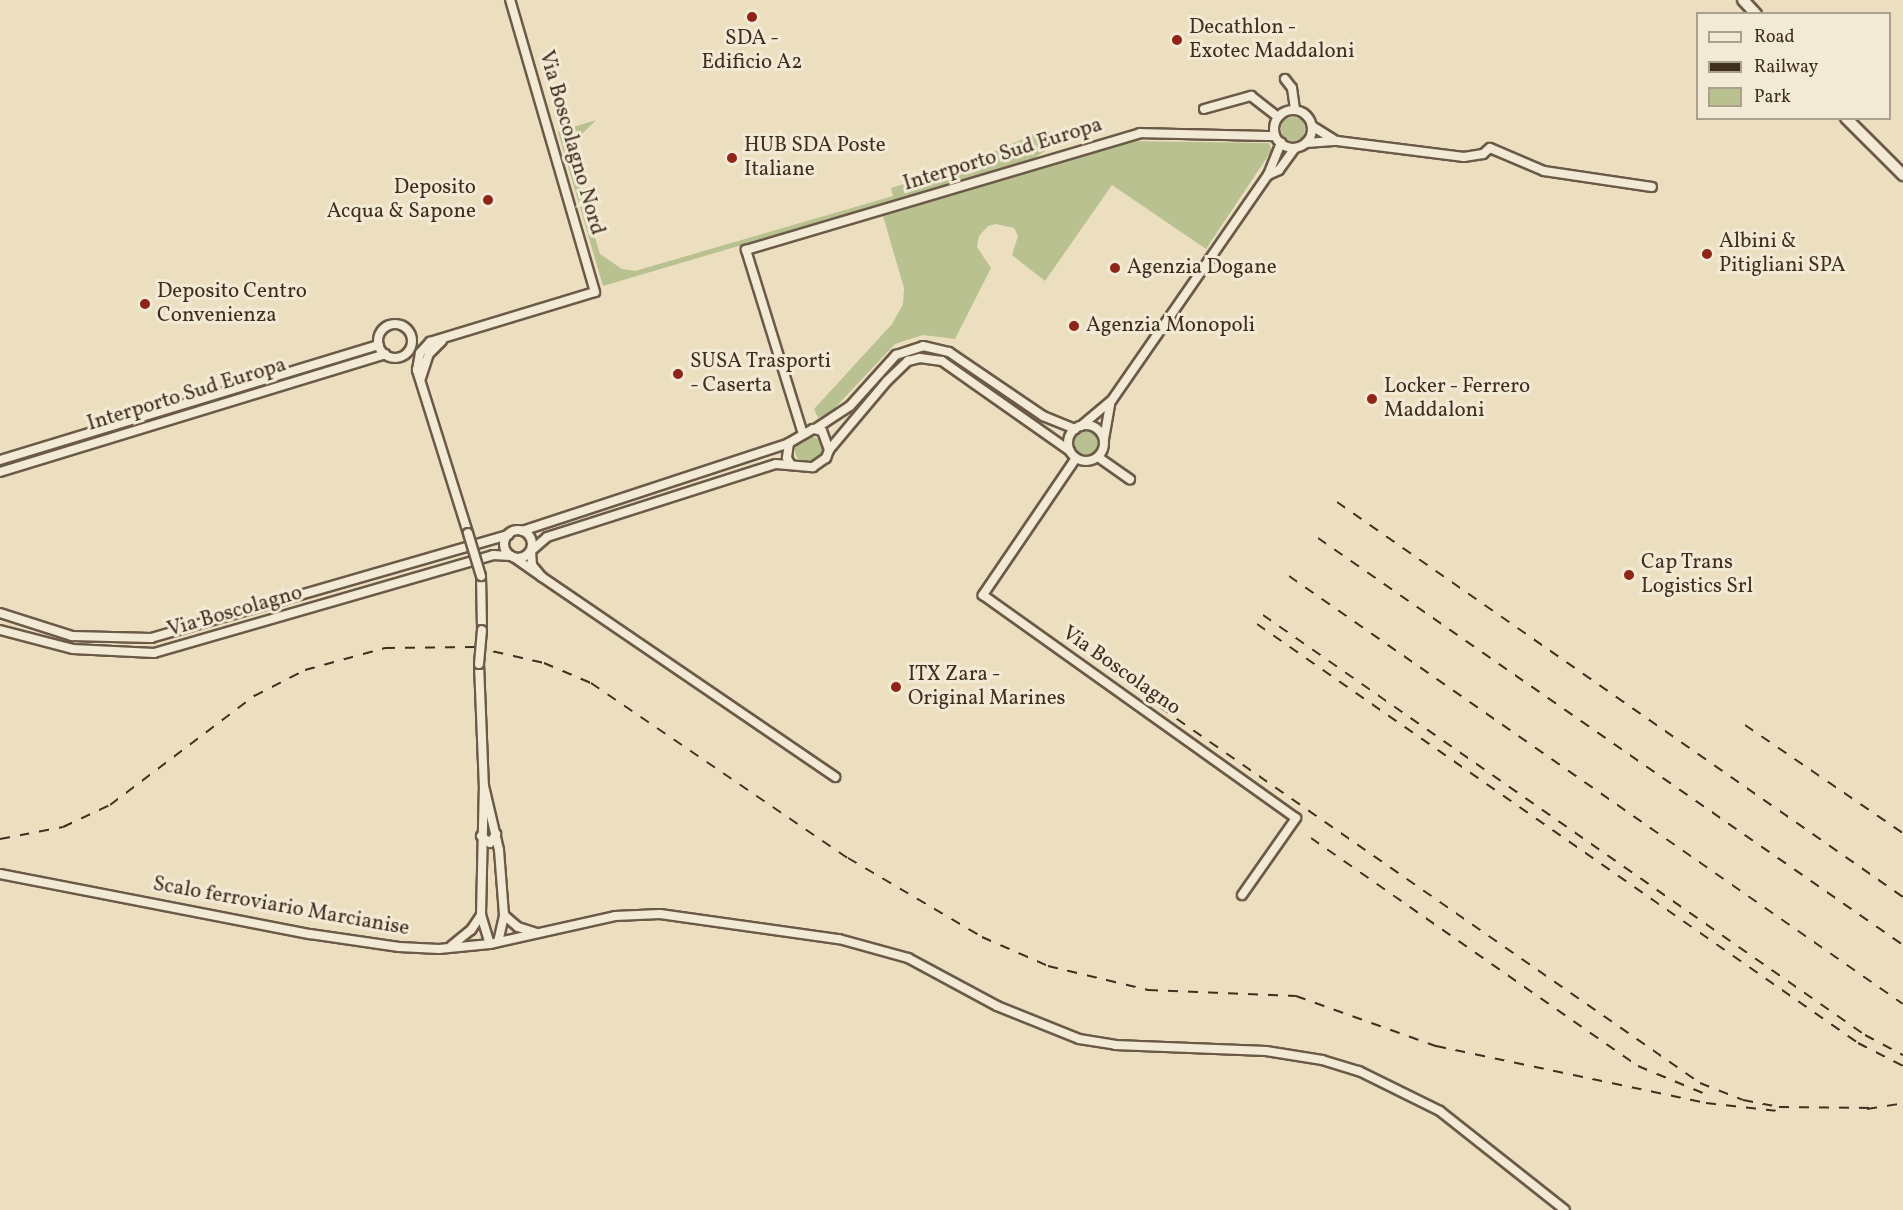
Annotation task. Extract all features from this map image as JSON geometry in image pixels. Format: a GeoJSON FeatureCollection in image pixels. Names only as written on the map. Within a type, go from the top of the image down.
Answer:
{"type":"FeatureCollection","features":[{"type":"Feature","properties":{"kind":"street","name":"Via Boscolagno Nord"},"geometry":{"type":"LineString","coordinates":[[484,786],[479,664],[482,630],[481,576],[421,380],[429,354],[442,341],[594,296],[586,256],[510,0]]}},
{"type":"Feature","properties":{"kind":"street"},"geometry":{"type":"LineString","coordinates":[[1743,0],[1754,12]]}},
{"type":"Feature","properties":{"kind":"street"},"geometry":{"type":"LineString","coordinates":[[1285,79],[1292,88],[1295,110]]}},
{"type":"Feature","properties":{"kind":"street"},"geometry":{"type":"LineString","coordinates":[[1204,109],[1251,96],[1278,117]]}},
{"type":"Feature","properties":{"kind":"street"},"geometry":{"type":"LineString","coordinates":[[1278,117],[1295,110],[1306,115],[1312,126],[1337,141]]}},
{"type":"Feature","properties":{"kind":"street"},"geometry":{"type":"LineString","coordinates":[[1278,117],[1275,136],[1281,143],[1295,148]]}},
{"type":"Feature","properties":{"kind":"street"},"geometry":{"type":"LineString","coordinates":[[1848,120],[1903,175]]}},
{"type":"Feature","properties":{"kind":"street"},"geometry":{"type":"LineString","coordinates":[[1306,143],[1312,126]]}},
{"type":"Feature","properties":{"kind":"street","name":"Interporto Sud Europa"},"geometry":{"type":"LineString","coordinates":[[803,434],[746,250],[1140,133],[1275,136]]}},
{"type":"Feature","properties":{"kind":"street"},"geometry":{"type":"LineString","coordinates":[[1268,175],[1279,170],[1295,148],[1306,143],[1337,141],[1464,157],[1483,154],[1490,148],[1544,171],[1652,187]]}},
{"type":"Feature","properties":{"kind":"street"},"geometry":{"type":"LineString","coordinates":[[1070,451],[1069,439],[1078,427],[1112,400],[1268,175],[1281,143]]}},
{"type":"Feature","properties":{"kind":"street"},"geometry":{"type":"LineString","coordinates":[[399,325],[409,331],[412,341],[409,351],[400,357],[384,354],[379,345],[380,334],[388,326],[399,325]]}},
{"type":"Feature","properties":{"kind":"street","name":"Interporto Sud Europa"},"geometry":{"type":"LineString","coordinates":[[0,459],[379,345]]}},
{"type":"Feature","properties":{"kind":"street","name":"Via Boscolagno"},"geometry":{"type":"LineString","coordinates":[[0,613],[72,636],[151,638],[522,531],[789,443],[850,406],[896,355],[923,346],[949,352],[1043,416],[1078,427],[1093,427],[1104,439]]}},
{"type":"Feature","properties":{"kind":"street","name":"Interporto Sud Europa"},"geometry":{"type":"LineString","coordinates":[[0,472],[384,354]]}},
{"type":"Feature","properties":{"kind":"street","name":"Via Boscolagno"},"geometry":{"type":"LineString","coordinates":[[0,630],[73,649],[154,653],[494,555],[524,557],[547,537],[776,464],[813,467],[826,458],[837,435],[861,415],[887,381],[908,361],[920,358],[942,361],[1070,451],[1076,458],[983,595],[1296,818],[1242,896]]}},
{"type":"Feature","properties":{"kind":"street"},"geometry":{"type":"LineString","coordinates":[[1098,457],[1112,400]]}},
{"type":"Feature","properties":{"kind":"street"},"geometry":{"type":"LineString","coordinates":[[813,429],[826,436],[829,450]]}},
{"type":"Feature","properties":{"kind":"street"},"geometry":{"type":"LineString","coordinates":[[789,443],[787,458],[791,465]]}},
{"type":"Feature","properties":{"kind":"street"},"geometry":{"type":"LineString","coordinates":[[1076,458],[1084,461],[1098,457]]}},
{"type":"Feature","properties":{"kind":"street"},"geometry":{"type":"LineString","coordinates":[[1098,457],[1130,479]]}},
{"type":"Feature","properties":{"kind":"street"},"geometry":{"type":"LineString","coordinates":[[522,531],[530,537],[532,565],[542,577]]}},
{"type":"Feature","properties":{"kind":"street"},"geometry":{"type":"LineString","coordinates":[[508,535],[504,545],[513,557],[835,777]]}},
{"type":"Feature","properties":{"kind":"street"},"geometry":{"type":"LineString","coordinates":[[484,786],[496,834],[504,915],[494,943]]}},
{"type":"Feature","properties":{"kind":"street"},"geometry":{"type":"LineString","coordinates":[[484,786],[481,836],[481,915],[494,943]]}},
{"type":"Feature","properties":{"kind":"street"},"geometry":{"type":"LineString","coordinates":[[481,836],[490,843],[496,834]]}},
{"type":"Feature","properties":{"kind":"street","name":"Scalo ferroviario Marcianise"},"geometry":{"type":"LineString","coordinates":[[0,874],[320,936],[439,949],[494,943],[615,916],[660,914],[834,938],[908,958],[997,1006],[1079,1039],[1115,1046],[1266,1051],[1342,1065],[1413,1094],[1440,1111],[1565,1210]]}},
{"type":"Feature","properties":{"kind":"street"},"geometry":{"type":"LineString","coordinates":[[439,949],[464,938],[481,915]]}},
{"type":"Feature","properties":{"kind":"street"},"geometry":{"type":"LineString","coordinates":[[504,915],[518,927],[541,934]]}},
{"type":"Feature","properties":{"kind":"green space"},"geometry":{"type":"Polygon","coordinates":[[[1293,117],[1301,121],[1305,129],[1301,137],[1293,141],[1285,137],[1281,129],[1285,121],[1293,117]]]}},
{"type":"Feature","properties":{"kind":"green space"},"geometry":{"type":"Polygon","coordinates":[[[596,120],[573,143],[572,162],[600,254],[622,269],[635,271],[893,196],[891,188],[953,169],[1044,130],[1050,132],[1055,144],[1033,159],[603,286],[558,132],[596,120]]]}},
{"type":"Feature","properties":{"kind":"green space"},"geometry":{"type":"Polygon","coordinates":[[[1129,141],[1269,143],[1272,150],[1206,249],[1112,185],[1045,281],[1012,255],[1018,236],[1014,228],[996,224],[988,226],[979,236],[977,247],[991,268],[955,339],[923,335],[895,344],[832,411],[818,418],[814,409],[892,324],[903,304],[904,288],[883,216],[1129,141]]]}},
{"type":"Feature","properties":{"kind":"green space"},"geometry":{"type":"Polygon","coordinates":[[[1086,431],[1095,435],[1099,444],[1095,453],[1086,457],[1077,453],[1073,444],[1077,435],[1086,431]]]}},
{"type":"Feature","properties":{"kind":"green space"},"geometry":{"type":"Polygon","coordinates":[[[809,436],[819,440],[823,450],[819,460],[809,464],[799,460],[795,450],[799,440],[809,436]]]}},
{"type":"Feature","properties":{"kind":"railway"},"geometry":{"type":"LineString","coordinates":[[1337,502],[1903,897]]}},
{"type":"Feature","properties":{"kind":"railway"},"geometry":{"type":"LineString","coordinates":[[1318,538],[1903,945]]}},
{"type":"Feature","properties":{"kind":"railway"},"geometry":{"type":"LineString","coordinates":[[1289,576],[1903,1004]]}},
{"type":"Feature","properties":{"kind":"railway"},"geometry":{"type":"LineString","coordinates":[[1263,615],[1865,1035],[1903,1055]]}},
{"type":"Feature","properties":{"kind":"railway"},"geometry":{"type":"LineString","coordinates":[[1257,624],[1858,1043],[1903,1066]]}},
{"type":"Feature","properties":{"kind":"railway"},"geometry":{"type":"LineString","coordinates":[[0,839],[63,827],[110,805],[254,696],[305,670],[385,648],[474,647],[544,663],[591,683],[848,858],[982,937],[1048,966],[1148,990],[1296,996],[1436,1046],[1706,1103],[1778,1111]]}},
{"type":"Feature","properties":{"kind":"railway"},"geometry":{"type":"LineString","coordinates":[[1144,696],[1700,1083],[1743,1100],[1779,1107],[1876,1108]]}},
{"type":"Feature","properties":{"kind":"railway"},"geometry":{"type":"LineString","coordinates":[[1745,725],[1903,833]]}},
{"type":"Feature","properties":{"kind":"railway"},"geometry":{"type":"LineString","coordinates":[[1311,838],[1638,1066],[1710,1096]]}},
{"type":"Feature","properties":{"kind":"railway"},"geometry":{"type":"LineString","coordinates":[[1867,1109],[1903,1103]]}},
{"type":"Feature","properties":{"kind":"place","name":"SDA - Edificio A2"},"geometry":{"type":"Point","coordinates":[752,17]}},
{"type":"Feature","properties":{"kind":"place","name":"Decathlon - Exotec Maddaloni"},"geometry":{"type":"Point","coordinates":[1177,40]}},
{"type":"Feature","properties":{"kind":"place","name":"HUB SDA Poste Italiane"},"geometry":{"type":"Point","coordinates":[732,158]}},
{"type":"Feature","properties":{"kind":"place","name":"Deposito Acqua & Sapone"},"geometry":{"type":"Point","coordinates":[488,200]}},
{"type":"Feature","properties":{"kind":"place","name":"Albini & Pitigliani SPA"},"geometry":{"type":"Point","coordinates":[1707,254]}},
{"type":"Feature","properties":{"kind":"place","name":"Agenzia Dogane"},"geometry":{"type":"Point","coordinates":[1115,268]}},
{"type":"Feature","properties":{"kind":"place","name":"Deposito Centro Convenienza"},"geometry":{"type":"Point","coordinates":[145,304]}},
{"type":"Feature","properties":{"kind":"place","name":"Agenzia Monopoli"},"geometry":{"type":"Point","coordinates":[1074,326]}},
{"type":"Feature","properties":{"kind":"place","name":"SUSA Trasporti - Caserta"},"geometry":{"type":"Point","coordinates":[678,374]}},
{"type":"Feature","properties":{"kind":"place","name":"Locker - Ferrero Maddaloni"},"geometry":{"type":"Point","coordinates":[1372,399]}},
{"type":"Feature","properties":{"kind":"place","name":"Cap Trans Logistics Srl"},"geometry":{"type":"Point","coordinates":[1629,575]}},
{"type":"Feature","properties":{"kind":"place","name":"ITX Zara - Original Marines"},"geometry":{"type":"Point","coordinates":[896,687]}}]}
